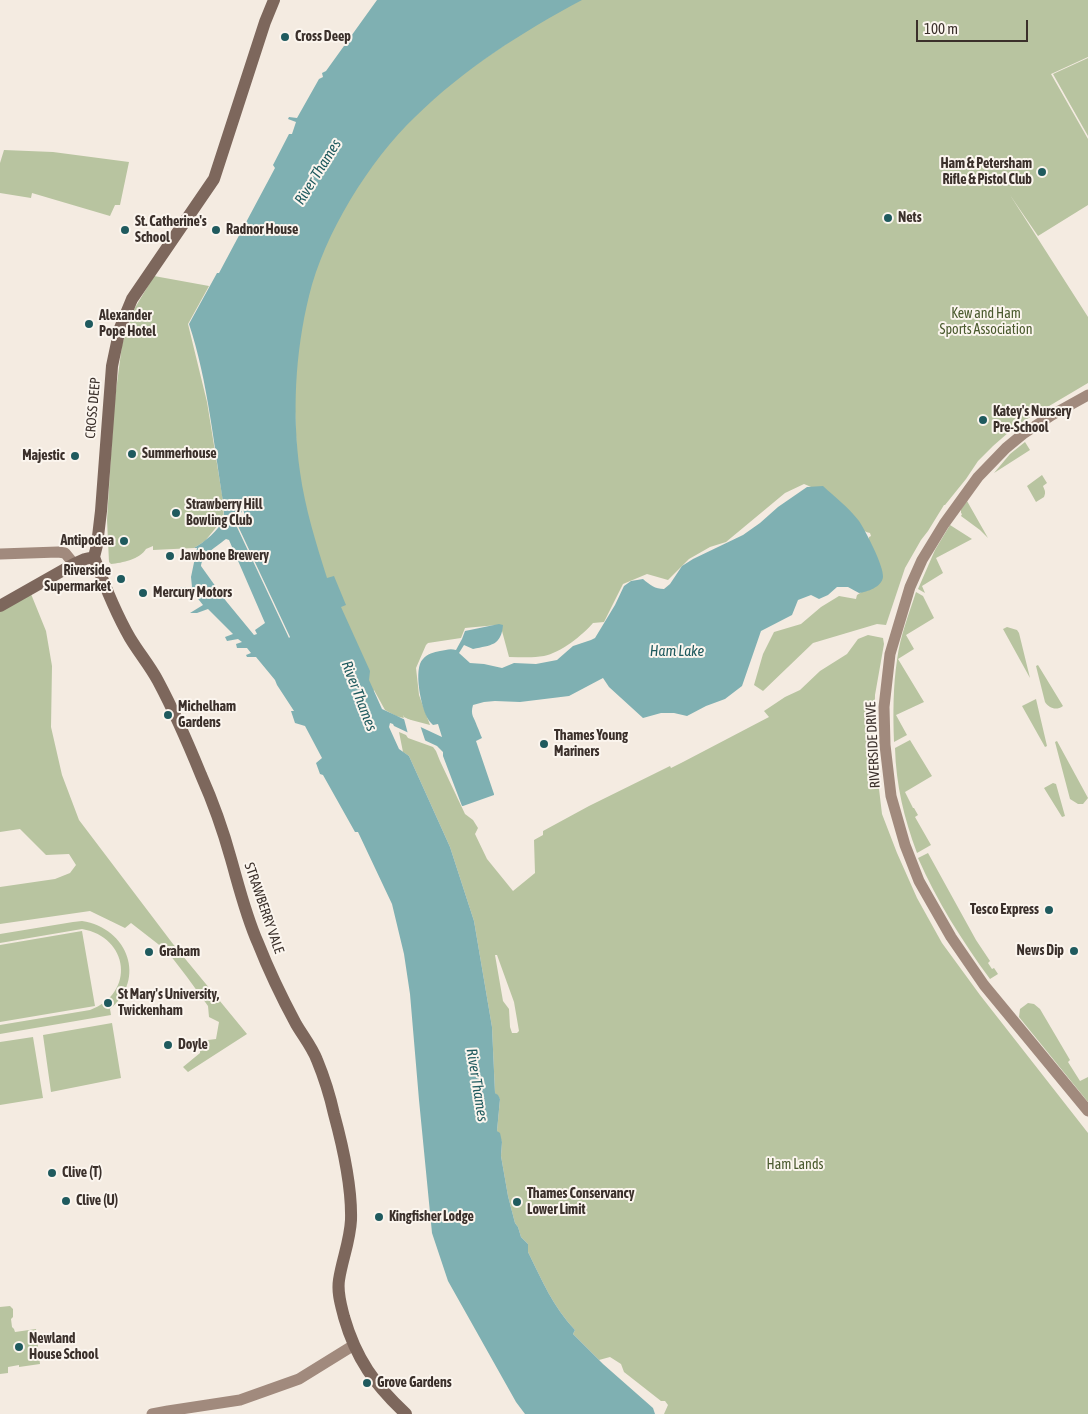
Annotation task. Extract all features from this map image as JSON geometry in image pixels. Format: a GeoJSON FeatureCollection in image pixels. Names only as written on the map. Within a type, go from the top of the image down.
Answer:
{"type":"FeatureCollection","features":[{"type":"Feature","properties":{"kind":"main road","name":"CROSS DEEP"},"geometry":{"type":"LineString","coordinates":[[94,556],[101,511],[112,366],[120,328],[132,298],[214,179],[265,22],[274,0]]}},
{"type":"Feature","properties":{"kind":"main road"},"geometry":{"type":"LineString","coordinates":[[0,606],[85,558],[94,556]]}},
{"type":"Feature","properties":{"kind":"main road","name":"STRAWBERRY VALE"},"geometry":{"type":"LineString","coordinates":[[94,556],[119,618],[162,690],[202,775],[219,822],[245,909],[258,943],[290,1012],[315,1055],[321,1071],[335,1116],[346,1166],[350,1206],[349,1237],[339,1282],[340,1302],[360,1358],[375,1382],[406,1414]]}},
{"type":"Feature","properties":{"kind":"street","name":"RIVERSIDE DRIVE"},"geometry":{"type":"LineString","coordinates":[[1088,395],[1052,415],[1006,448],[978,477],[944,524],[922,560],[910,587],[890,654],[884,707],[886,752],[891,796],[904,845],[919,881],[951,937],[984,985],[1088,1112]]}},
{"type":"Feature","properties":{"kind":"street"},"geometry":{"type":"LineString","coordinates":[[0,554],[58,552],[65,553],[74,564]]}},
{"type":"Feature","properties":{"kind":"street"},"geometry":{"type":"LineString","coordinates":[[152,1414],[240,1400],[299,1379],[354,1345]]}},
{"type":"Feature","properties":{"kind":"green space","name":"Kew and Ham Sports Association"},"geometry":{"type":"Polygon","coordinates":[[[570,0],[1088,0],[1088,57],[1051,74],[1088,139],[1088,205],[1038,236],[1010,195],[1088,317],[1088,383],[1017,425],[978,461],[966,479],[944,505],[905,568],[886,625],[877,624],[813,643],[763,691],[754,685],[763,654],[774,632],[801,624],[821,607],[839,596],[856,599],[857,595],[866,589],[870,533],[855,525],[826,495],[804,484],[785,493],[726,542],[710,547],[689,559],[668,580],[647,574],[623,584],[604,622],[593,623],[571,643],[550,654],[536,657],[509,657],[502,631],[497,625],[465,628],[461,638],[428,643],[416,668],[419,695],[430,725],[396,716],[385,710],[374,690],[372,693],[316,575],[298,483],[293,363],[310,274],[341,209],[378,150],[433,94],[570,0]]]}},
{"type":"Feature","properties":{"kind":"green space"},"geometry":{"type":"Polygon","coordinates":[[[1088,58],[1088,136],[1053,74],[1088,58]]]}},
{"type":"Feature","properties":{"kind":"green space"},"geometry":{"type":"Polygon","coordinates":[[[4,150],[53,152],[129,162],[120,205],[115,205],[110,216],[32,193],[31,198],[0,193],[0,163],[4,150]]]}},
{"type":"Feature","properties":{"kind":"green space"},"geometry":{"type":"Polygon","coordinates":[[[154,276],[209,286],[188,324],[207,402],[224,507],[223,519],[205,541],[194,548],[153,550],[153,546],[135,558],[111,564],[109,562],[107,520],[114,406],[122,345],[133,311],[154,276]]]}},
{"type":"Feature","properties":{"kind":"green space"},"geometry":{"type":"Polygon","coordinates":[[[1025,442],[1030,450],[994,473],[1010,454],[1025,442]]]}},
{"type":"Feature","properties":{"kind":"green space"},"geometry":{"type":"Polygon","coordinates":[[[1042,475],[1047,483],[1043,486],[1045,494],[1044,497],[1036,502],[1027,486],[1042,475]]]}},
{"type":"Feature","properties":{"kind":"green space"},"geometry":{"type":"Polygon","coordinates":[[[967,501],[988,538],[961,516],[961,509],[967,501]]]}},
{"type":"Feature","properties":{"kind":"green space"},"geometry":{"type":"Polygon","coordinates":[[[950,525],[972,539],[936,558],[943,573],[922,586],[925,593],[918,589],[935,550],[950,525]]]}},
{"type":"Feature","properties":{"kind":"green space"},"geometry":{"type":"Polygon","coordinates":[[[916,592],[923,596],[934,618],[906,635],[914,649],[898,659],[924,702],[896,715],[907,735],[894,742],[894,701],[898,651],[916,592]]]}},
{"type":"Feature","properties":{"kind":"green space"},"geometry":{"type":"Polygon","coordinates":[[[31,594],[46,631],[52,666],[51,727],[62,775],[79,820],[173,944],[247,1034],[188,1072],[183,1067],[200,1053],[201,1040],[216,1039],[219,1022],[209,1017],[208,1006],[167,951],[131,923],[125,928],[90,911],[0,924],[0,887],[55,879],[70,873],[76,865],[69,854],[46,855],[20,829],[0,832],[0,612],[31,594]]]}},
{"type":"Feature","properties":{"kind":"green space"},"geometry":{"type":"Polygon","coordinates":[[[1007,627],[1017,630],[1019,633],[1030,678],[1003,629],[1007,627]]]}},
{"type":"Feature","properties":{"kind":"green space","name":"Ham Lands"},"geometry":{"type":"Polygon","coordinates":[[[868,635],[883,638],[884,644],[875,695],[874,747],[882,814],[917,898],[942,943],[980,995],[1088,1133],[1088,1414],[664,1414],[668,1405],[665,1401],[661,1401],[624,1372],[621,1364],[610,1357],[599,1360],[573,1334],[575,1330],[548,1293],[528,1252],[528,1244],[521,1237],[515,1223],[501,1156],[502,1142],[497,1131],[500,1099],[495,1093],[492,1027],[474,921],[450,847],[409,756],[403,752],[399,732],[408,738],[433,747],[436,751],[465,814],[473,820],[478,828],[475,834],[487,859],[513,891],[535,873],[534,840],[543,835],[543,831],[589,806],[670,766],[671,768],[769,717],[764,711],[785,697],[800,690],[820,671],[847,654],[858,639],[868,635]],[[495,955],[503,1001],[509,1009],[512,1033],[517,1033],[519,1031],[514,1002],[497,955],[495,955]]]}},
{"type":"Feature","properties":{"kind":"green space"},"geometry":{"type":"Polygon","coordinates":[[[1038,665],[1063,706],[1060,708],[1053,708],[1045,702],[1036,666],[1038,665]]]}},
{"type":"Feature","properties":{"kind":"green space"},"geometry":{"type":"Polygon","coordinates":[[[1036,699],[1047,746],[1045,747],[1022,706],[1036,699]]]}},
{"type":"Feature","properties":{"kind":"green space"},"geometry":{"type":"Polygon","coordinates":[[[910,740],[932,776],[905,792],[918,815],[915,817],[931,845],[917,853],[902,801],[897,775],[895,748],[910,740]]]}},
{"type":"Feature","properties":{"kind":"green space"},"geometry":{"type":"Polygon","coordinates":[[[1057,741],[1088,798],[1083,804],[1078,804],[1070,799],[1055,742],[1057,741]]]}},
{"type":"Feature","properties":{"kind":"green space"},"geometry":{"type":"Polygon","coordinates":[[[1053,783],[1056,784],[1065,816],[1062,817],[1044,788],[1053,783]]]}},
{"type":"Feature","properties":{"kind":"green space"},"geometry":{"type":"Polygon","coordinates":[[[928,853],[976,940],[990,961],[988,963],[998,974],[990,979],[951,920],[925,874],[918,858],[928,853]]]}},
{"type":"Feature","properties":{"kind":"green space"},"geometry":{"type":"Polygon","coordinates":[[[82,921],[111,933],[121,944],[127,956],[130,970],[128,984],[121,997],[110,1009],[111,1015],[0,1034],[0,1025],[90,1010],[105,1002],[115,991],[120,979],[121,966],[117,954],[110,943],[98,934],[82,929],[0,943],[0,934],[82,921]]]}},
{"type":"Feature","properties":{"kind":"green space"},"geometry":{"type":"Polygon","coordinates":[[[82,931],[95,1006],[0,1022],[0,945],[82,931]]]}},
{"type":"Feature","properties":{"kind":"green space"},"geometry":{"type":"Polygon","coordinates":[[[1028,1003],[1034,1004],[1040,1009],[1080,1081],[1088,1077],[1088,1102],[1019,1017],[1020,1009],[1028,1003]]]}},
{"type":"Feature","properties":{"kind":"green space"},"geometry":{"type":"Polygon","coordinates":[[[112,1023],[121,1078],[51,1092],[43,1035],[112,1023]]]}},
{"type":"Feature","properties":{"kind":"green space"},"geometry":{"type":"Polygon","coordinates":[[[33,1037],[43,1098],[0,1105],[0,1042],[33,1037]]]}},
{"type":"Feature","properties":{"kind":"green space"},"geometry":{"type":"Polygon","coordinates":[[[10,1306],[13,1309],[13,1317],[11,1319],[15,1332],[36,1329],[40,1364],[8,1367],[8,1373],[0,1374],[0,1307],[10,1306]]]}},
{"type":"Feature","properties":{"kind":"water"},"geometry":{"type":"Polygon","coordinates":[[[377,0],[582,0],[494,52],[453,83],[398,135],[381,155],[350,200],[325,248],[309,296],[304,318],[296,384],[296,428],[302,485],[311,525],[327,578],[334,576],[346,605],[341,607],[370,671],[369,680],[382,709],[442,737],[438,724],[433,725],[425,714],[419,688],[420,664],[426,656],[446,650],[456,650],[465,631],[499,624],[503,625],[502,632],[497,641],[485,647],[473,649],[464,645],[459,653],[470,663],[502,668],[514,663],[536,664],[557,660],[573,646],[595,638],[624,586],[631,581],[643,579],[653,586],[664,589],[670,584],[682,566],[743,535],[807,487],[823,486],[855,516],[869,540],[883,572],[880,584],[866,591],[859,593],[848,587],[837,587],[828,595],[819,599],[811,595],[798,600],[792,615],[761,631],[742,686],[725,699],[687,716],[661,713],[643,718],[609,687],[603,678],[569,696],[520,702],[484,702],[473,705],[473,716],[482,738],[476,741],[494,795],[463,806],[443,752],[437,746],[390,723],[389,727],[399,749],[409,756],[450,847],[474,921],[492,1027],[495,1093],[500,1099],[497,1131],[500,1133],[502,1142],[501,1156],[515,1223],[521,1237],[528,1244],[528,1252],[548,1293],[575,1330],[573,1334],[603,1364],[653,1408],[655,1414],[525,1414],[516,1402],[448,1281],[432,1233],[410,994],[404,954],[392,904],[358,832],[355,832],[323,775],[320,774],[316,763],[322,758],[305,726],[295,723],[291,711],[294,711],[275,680],[256,657],[247,657],[246,655],[251,653],[247,648],[237,648],[236,644],[242,642],[238,639],[227,641],[225,637],[233,634],[208,609],[197,613],[190,613],[203,605],[195,595],[173,597],[173,588],[192,587],[191,577],[197,548],[194,548],[215,532],[223,519],[224,513],[206,391],[189,324],[217,273],[219,273],[275,168],[273,165],[289,134],[292,134],[296,122],[288,119],[289,117],[297,118],[319,79],[323,77],[322,73],[326,71],[377,0]],[[226,539],[210,551],[204,558],[201,566],[254,635],[257,634],[255,630],[265,623],[229,540],[226,539]]]}},
{"type":"Feature","properties":{"kind":"pier"},"geometry":{"type":"Polygon","coordinates":[[[240,503],[244,512],[245,523],[238,526],[289,638],[236,525],[235,515],[242,512],[238,504],[240,503]]]}},
{"type":"Feature","properties":{"kind":"pier"},"geometry":{"type":"Polygon","coordinates":[[[403,715],[420,725],[426,743],[408,734],[403,715]]]}},
{"type":"Feature","properties":{"kind":"place","name":"Cross Deep"},"geometry":{"type":"Point","coordinates":[285,37]}},
{"type":"Feature","properties":{"kind":"place","name":"Ham & Petersham Rifle & Pistol Club"},"geometry":{"type":"Point","coordinates":[1042,172]}},
{"type":"Feature","properties":{"kind":"place","name":"Nets"},"geometry":{"type":"Point","coordinates":[888,218]}},
{"type":"Feature","properties":{"kind":"place","name":"St. Catherine's School"},"geometry":{"type":"Point","coordinates":[125,230]}},
{"type":"Feature","properties":{"kind":"place","name":"Radnor House"},"geometry":{"type":"Point","coordinates":[216,230]}},
{"type":"Feature","properties":{"kind":"place","name":"Alexander Pope Hotel"},"geometry":{"type":"Point","coordinates":[89,324]}},
{"type":"Feature","properties":{"kind":"place","name":"Katey's Nursery Pre-School"},"geometry":{"type":"Point","coordinates":[983,420]}},
{"type":"Feature","properties":{"kind":"place","name":"Summerhouse"},"geometry":{"type":"Point","coordinates":[132,454]}},
{"type":"Feature","properties":{"kind":"place","name":"Majestic"},"geometry":{"type":"Point","coordinates":[75,456]}},
{"type":"Feature","properties":{"kind":"place","name":"Strawberry Hill Bowling Club"},"geometry":{"type":"Point","coordinates":[176,513]}},
{"type":"Feature","properties":{"kind":"place","name":"Antipodea"},"geometry":{"type":"Point","coordinates":[124,541]}},
{"type":"Feature","properties":{"kind":"place","name":"Jawbone Brewery"},"geometry":{"type":"Point","coordinates":[170,556]}},
{"type":"Feature","properties":{"kind":"place","name":"Riverside Supermarket"},"geometry":{"type":"Point","coordinates":[121,579]}},
{"type":"Feature","properties":{"kind":"place","name":"Mercury Motors"},"geometry":{"type":"Point","coordinates":[143,593]}},
{"type":"Feature","properties":{"kind":"place","name":"Michelham Gardens"},"geometry":{"type":"Point","coordinates":[168,715]}},
{"type":"Feature","properties":{"kind":"place","name":"Thames Young Mariners"},"geometry":{"type":"Point","coordinates":[544,744]}},
{"type":"Feature","properties":{"kind":"place","name":"Tesco Express"},"geometry":{"type":"Point","coordinates":[1049,910]}},
{"type":"Feature","properties":{"kind":"place","name":"News Dip"},"geometry":{"type":"Point","coordinates":[1074,951]}},
{"type":"Feature","properties":{"kind":"place","name":"Graham"},"geometry":{"type":"Point","coordinates":[149,952]}},
{"type":"Feature","properties":{"kind":"place","name":"St Mary's University, Twickenham"},"geometry":{"type":"Point","coordinates":[108,1003]}},
{"type":"Feature","properties":{"kind":"place","name":"Doyle"},"geometry":{"type":"Point","coordinates":[168,1045]}},
{"type":"Feature","properties":{"kind":"place","name":"Clive (T)"},"geometry":{"type":"Point","coordinates":[52,1173]}},
{"type":"Feature","properties":{"kind":"place","name":"Clive (U)"},"geometry":{"type":"Point","coordinates":[66,1201]}},
{"type":"Feature","properties":{"kind":"place","name":"Thames Conservancy Lower Limit"},"geometry":{"type":"Point","coordinates":[517,1202]}},
{"type":"Feature","properties":{"kind":"place","name":"Kingfisher Lodge"},"geometry":{"type":"Point","coordinates":[379,1217]}},
{"type":"Feature","properties":{"kind":"place","name":"Newland House School"},"geometry":{"type":"Point","coordinates":[19,1347]}},
{"type":"Feature","properties":{"kind":"place","name":"Grove Gardens"},"geometry":{"type":"Point","coordinates":[367,1383]}},
{"type":"Feature","properties":{"kind":"water label","name":"River Thames"},"geometry":{"type":"Point","coordinates":[318,172]}},
{"type":"Feature","properties":{"kind":"water label","name":"Ham Lake"},"geometry":{"type":"Point","coordinates":[677,651]}},
{"type":"Feature","properties":{"kind":"water label","name":"River Thames"},"geometry":{"type":"Point","coordinates":[359,696]}},
{"type":"Feature","properties":{"kind":"water label","name":"River Thames"},"geometry":{"type":"Point","coordinates":[477,1085]}}]}
